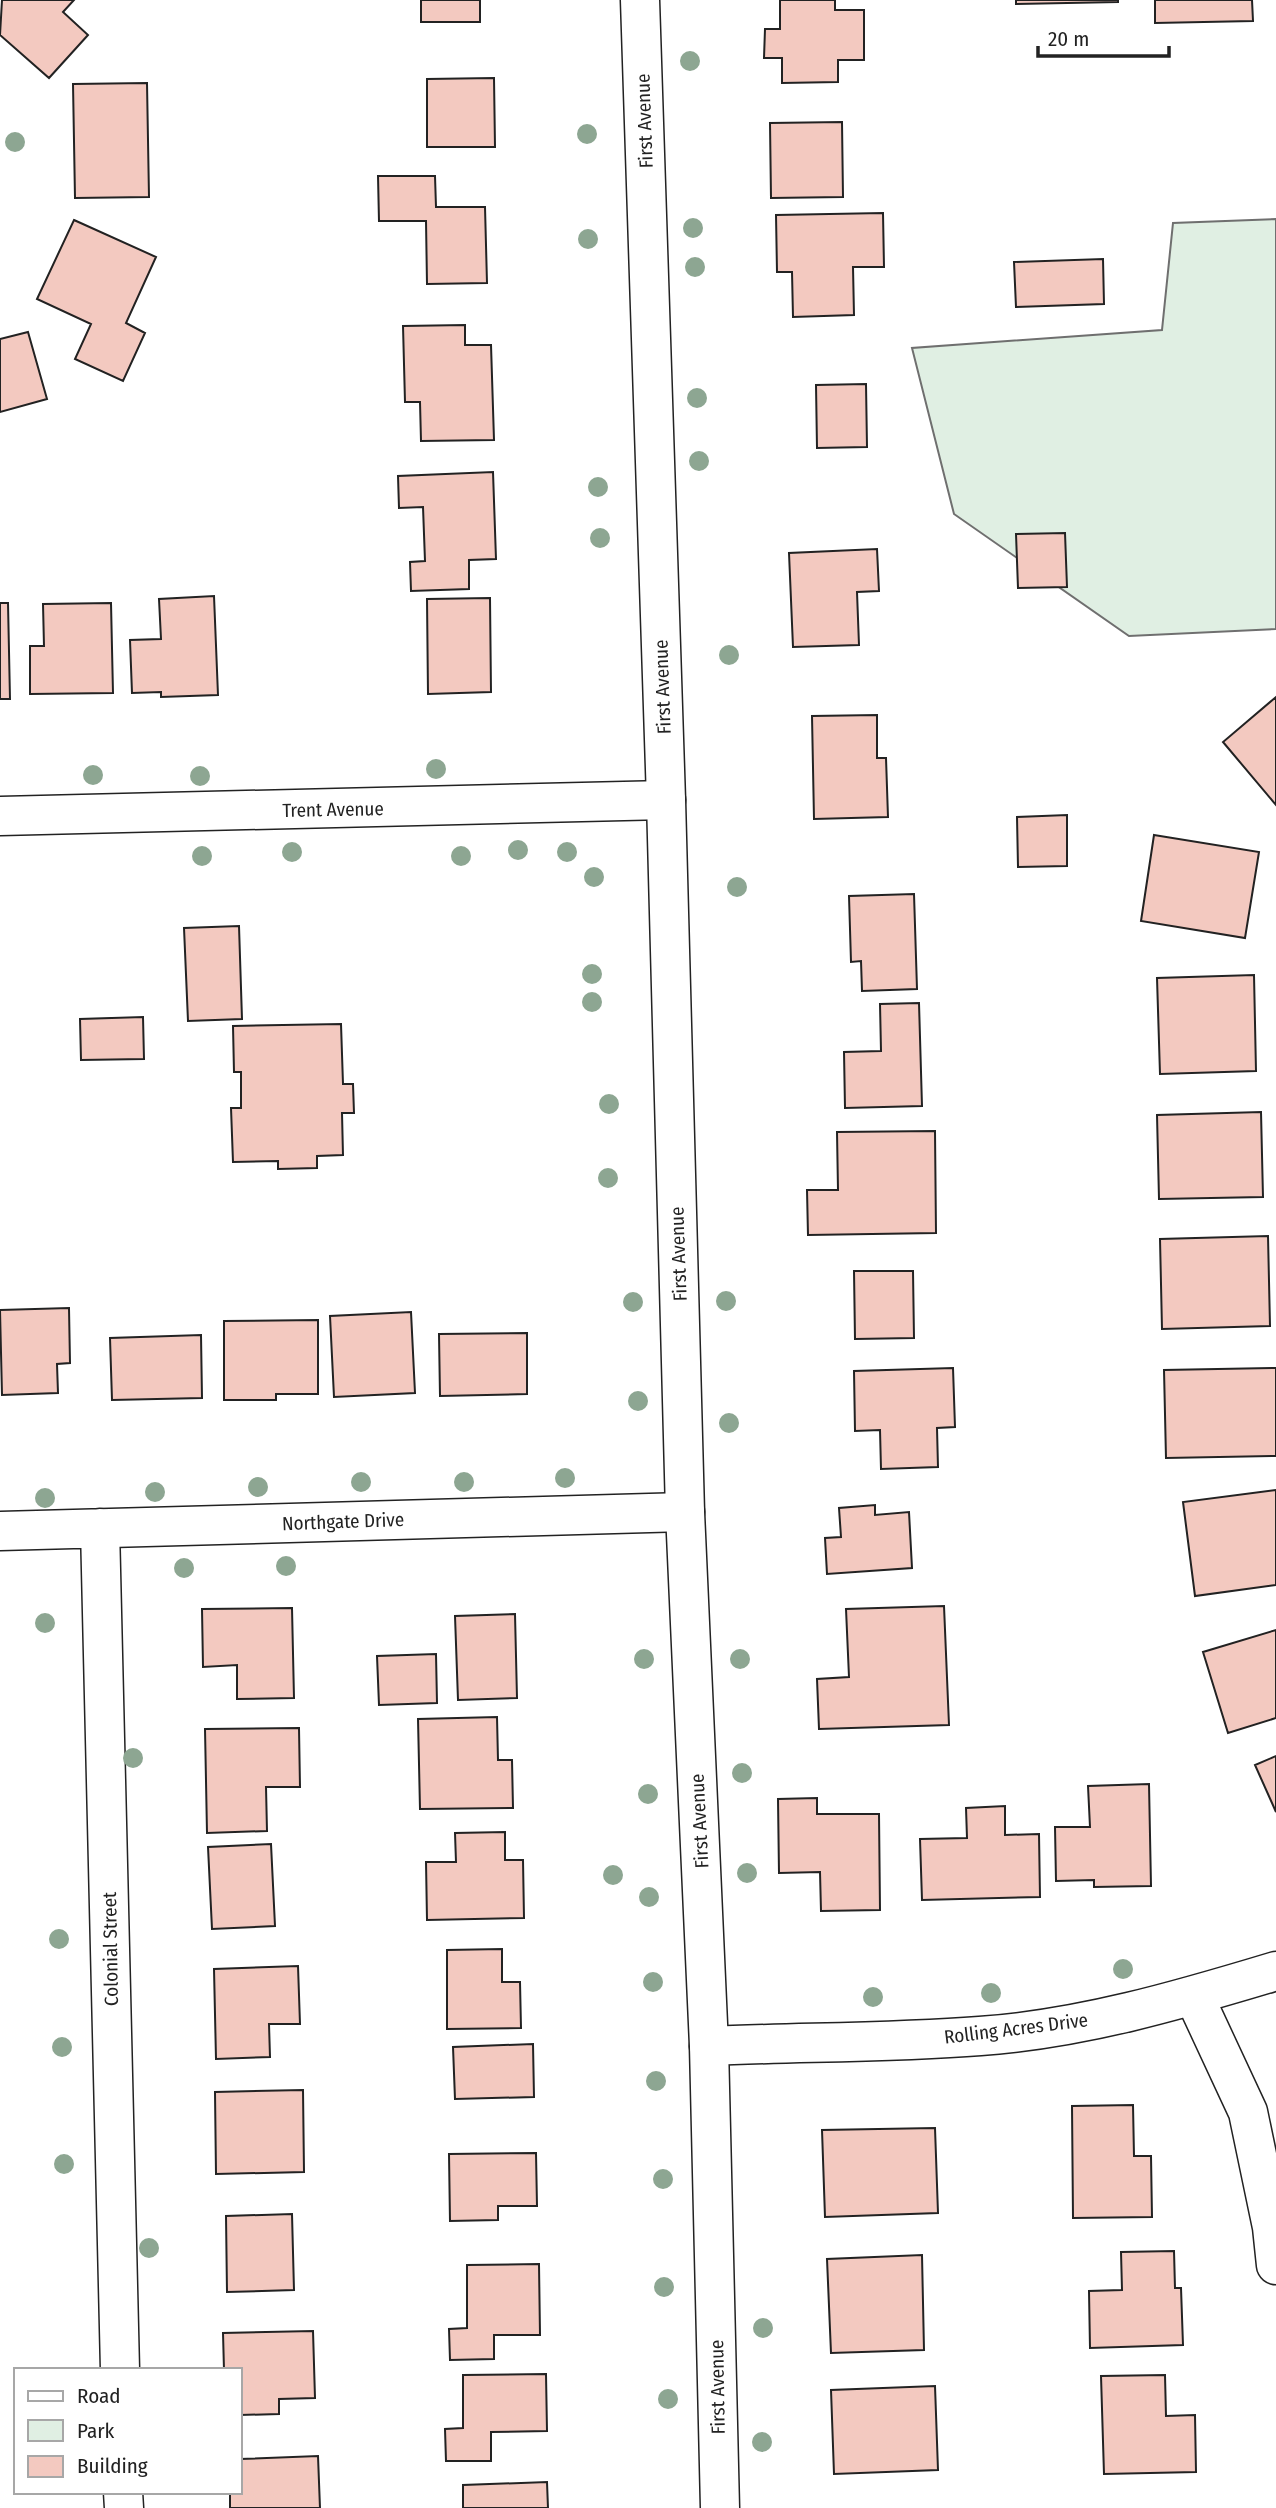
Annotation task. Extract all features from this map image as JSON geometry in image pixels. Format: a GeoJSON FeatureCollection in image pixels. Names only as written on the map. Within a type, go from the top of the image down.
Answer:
{"type":"FeatureCollection","features":[{"type":"Feature","properties":{"kind":"street","name":"First Avenue"},"geometry":{"type":"LineString","coordinates":[[640,0],[666,800],[685,1512],[709,2046],[720,2508]]}},
{"type":"Feature","properties":{"kind":"street","name":"Trent Avenue"},"geometry":{"type":"LineString","coordinates":[[0,816],[666,800]]}},
{"type":"Feature","properties":{"kind":"street","name":"Northgate Drive"},"geometry":{"type":"LineString","coordinates":[[0,1531],[685,1512]]}},
{"type":"Feature","properties":{"kind":"street","name":"Colonial Street"},"geometry":{"type":"LineString","coordinates":[[100,1528],[120,2368]]}},
{"type":"Feature","properties":{"kind":"street","name":"Rolling Acres Drive"},"geometry":{"type":"LineString","coordinates":[[709,2046],[982,2036],[1088,2021],[1194,1996],[1276,1971]]}},
{"type":"Feature","properties":{"kind":"street"},"geometry":{"type":"LineString","coordinates":[[1194,1996],[1248,2112],[1272,2227],[1276,2264]]}},
{"type":"Feature","properties":{"kind":"green space"},"geometry":{"type":"Polygon","coordinates":[[[1276,219],[1276,629],[1129,636],[954,514],[912,348],[1162,330],[1173,223],[1276,219]]]}},
{"type":"Feature","properties":{"kind":"building"},"geometry":{"type":"Polygon","coordinates":[[[2,0],[74,0],[63,12],[88,35],[49,78],[0,35],[2,0]]]}},
{"type":"Feature","properties":{"kind":"building"},"geometry":{"type":"Polygon","coordinates":[[[421,0],[480,0],[480,22],[421,22],[421,0]]]}},
{"type":"Feature","properties":{"kind":"building"},"geometry":{"type":"Polygon","coordinates":[[[780,0],[835,0],[835,10],[864,10],[864,60],[838,60],[838,82],[782,83],[782,58],[764,58],[765,29],[780,29],[780,0]]]}},
{"type":"Feature","properties":{"kind":"building"},"geometry":{"type":"Polygon","coordinates":[[[1016,0],[1118,0],[1118,2],[1016,4],[1016,0]]]}},
{"type":"Feature","properties":{"kind":"building"},"geometry":{"type":"Polygon","coordinates":[[[1155,0],[1252,0],[1253,21],[1155,23],[1155,0]]]}},
{"type":"Feature","properties":{"kind":"building"},"geometry":{"type":"Polygon","coordinates":[[[494,78],[495,147],[427,147],[427,79],[494,78]]]}},
{"type":"Feature","properties":{"kind":"building"},"geometry":{"type":"Polygon","coordinates":[[[147,83],[149,197],[75,198],[73,84],[147,83]]]}},
{"type":"Feature","properties":{"kind":"building"},"geometry":{"type":"Polygon","coordinates":[[[842,122],[843,197],[771,198],[770,123],[842,122]]]}},
{"type":"Feature","properties":{"kind":"building"},"geometry":{"type":"Polygon","coordinates":[[[378,176],[435,176],[436,207],[485,207],[487,283],[427,284],[426,221],[379,221],[378,176]]]}},
{"type":"Feature","properties":{"kind":"building"},"geometry":{"type":"Polygon","coordinates":[[[883,213],[884,267],[853,267],[854,315],[793,317],[792,272],[777,272],[776,215],[883,213]]]}},
{"type":"Feature","properties":{"kind":"building"},"geometry":{"type":"Polygon","coordinates":[[[74,220],[156,257],[126,323],[145,333],[123,381],[75,359],[91,324],[37,299],[74,220]]]}},
{"type":"Feature","properties":{"kind":"building"},"geometry":{"type":"Polygon","coordinates":[[[1103,259],[1104,304],[1016,307],[1014,262],[1103,259]]]}},
{"type":"Feature","properties":{"kind":"building"},"geometry":{"type":"Polygon","coordinates":[[[465,325],[465,345],[491,345],[494,440],[421,441],[420,402],[405,402],[403,326],[465,325]]]}},
{"type":"Feature","properties":{"kind":"building"},"geometry":{"type":"Polygon","coordinates":[[[28,332],[47,399],[0,412],[0,339],[28,332]]]}},
{"type":"Feature","properties":{"kind":"building"},"geometry":{"type":"Polygon","coordinates":[[[866,384],[867,447],[817,448],[816,385],[866,384]]]}},
{"type":"Feature","properties":{"kind":"building"},"geometry":{"type":"Polygon","coordinates":[[[493,472],[496,559],[469,560],[469,589],[411,591],[410,562],[425,561],[423,507],[399,508],[398,476],[493,472]]]}},
{"type":"Feature","properties":{"kind":"building"},"geometry":{"type":"Polygon","coordinates":[[[1065,533],[1067,587],[1018,588],[1016,534],[1065,533]]]}},
{"type":"Feature","properties":{"kind":"building"},"geometry":{"type":"Polygon","coordinates":[[[877,549],[879,591],[857,592],[859,645],[793,647],[789,553],[877,549]]]}},
{"type":"Feature","properties":{"kind":"building"},"geometry":{"type":"Polygon","coordinates":[[[214,596],[218,695],[161,697],[161,692],[132,693],[130,640],[161,639],[159,599],[214,596]]]}},
{"type":"Feature","properties":{"kind":"building"},"geometry":{"type":"Polygon","coordinates":[[[490,598],[491,692],[428,694],[427,599],[490,598]]]}},
{"type":"Feature","properties":{"kind":"building"},"geometry":{"type":"Polygon","coordinates":[[[0,603],[8,603],[10,699],[0,699],[0,603]]]}},
{"type":"Feature","properties":{"kind":"building"},"geometry":{"type":"Polygon","coordinates":[[[111,603],[113,693],[30,694],[30,646],[44,646],[43,604],[111,603]]]}},
{"type":"Feature","properties":{"kind":"building"},"geometry":{"type":"Polygon","coordinates":[[[1276,697],[1276,805],[1223,742],[1276,697]]]}},
{"type":"Feature","properties":{"kind":"building"},"geometry":{"type":"Polygon","coordinates":[[[877,715],[877,758],[886,758],[888,817],[814,819],[812,716],[877,715]]]}},
{"type":"Feature","properties":{"kind":"building"},"geometry":{"type":"Polygon","coordinates":[[[1067,815],[1067,866],[1018,867],[1017,817],[1067,815]]]}},
{"type":"Feature","properties":{"kind":"building"},"geometry":{"type":"Polygon","coordinates":[[[1154,835],[1259,852],[1245,938],[1141,921],[1154,835]]]}},
{"type":"Feature","properties":{"kind":"building"},"geometry":{"type":"Polygon","coordinates":[[[914,894],[917,989],[862,991],[861,961],[851,962],[849,896],[914,894]]]}},
{"type":"Feature","properties":{"kind":"building"},"geometry":{"type":"Polygon","coordinates":[[[239,926],[242,1019],[188,1021],[184,928],[239,926]]]}},
{"type":"Feature","properties":{"kind":"building"},"geometry":{"type":"Polygon","coordinates":[[[1254,975],[1256,1071],[1160,1074],[1157,978],[1254,975]]]}},
{"type":"Feature","properties":{"kind":"building"},"geometry":{"type":"Polygon","coordinates":[[[919,1003],[922,1106],[845,1108],[844,1052],[881,1051],[880,1004],[919,1003]]]}},
{"type":"Feature","properties":{"kind":"building"},"geometry":{"type":"Polygon","coordinates":[[[143,1017],[144,1059],[81,1060],[80,1019],[143,1017]]]}},
{"type":"Feature","properties":{"kind":"building"},"geometry":{"type":"Polygon","coordinates":[[[341,1024],[343,1084],[353,1084],[354,1113],[342,1113],[343,1155],[317,1156],[317,1168],[278,1169],[278,1161],[233,1162],[231,1108],[241,1108],[241,1072],[234,1072],[233,1026],[341,1024]]]}},
{"type":"Feature","properties":{"kind":"building"},"geometry":{"type":"Polygon","coordinates":[[[1261,1112],[1263,1197],[1159,1199],[1157,1115],[1261,1112]]]}},
{"type":"Feature","properties":{"kind":"building"},"geometry":{"type":"Polygon","coordinates":[[[935,1131],[936,1233],[808,1235],[807,1190],[838,1190],[837,1132],[935,1131]]]}},
{"type":"Feature","properties":{"kind":"building"},"geometry":{"type":"Polygon","coordinates":[[[1268,1236],[1270,1326],[1162,1329],[1160,1239],[1268,1236]]]}},
{"type":"Feature","properties":{"kind":"building"},"geometry":{"type":"Polygon","coordinates":[[[854,1271],[913,1271],[914,1338],[855,1339],[854,1271]]]}},
{"type":"Feature","properties":{"kind":"building"},"geometry":{"type":"Polygon","coordinates":[[[69,1308],[70,1363],[57,1364],[58,1393],[2,1395],[0,1310],[69,1308]]]}},
{"type":"Feature","properties":{"kind":"building"},"geometry":{"type":"Polygon","coordinates":[[[411,1312],[415,1393],[334,1397],[330,1316],[411,1312]]]}},
{"type":"Feature","properties":{"kind":"building"},"geometry":{"type":"Polygon","coordinates":[[[318,1320],[318,1394],[276,1394],[276,1400],[224,1400],[224,1321],[318,1320]]]}},
{"type":"Feature","properties":{"kind":"building"},"geometry":{"type":"Polygon","coordinates":[[[527,1333],[527,1394],[440,1396],[439,1334],[527,1333]]]}},
{"type":"Feature","properties":{"kind":"building"},"geometry":{"type":"Polygon","coordinates":[[[201,1335],[202,1398],[112,1400],[110,1338],[201,1335]]]}},
{"type":"Feature","properties":{"kind":"building"},"geometry":{"type":"Polygon","coordinates":[[[953,1368],[955,1427],[937,1428],[938,1467],[881,1469],[880,1430],[855,1431],[854,1371],[953,1368]]]}},
{"type":"Feature","properties":{"kind":"building"},"geometry":{"type":"Polygon","coordinates":[[[1276,1368],[1276,1456],[1166,1458],[1164,1370],[1276,1368]]]}},
{"type":"Feature","properties":{"kind":"building"},"geometry":{"type":"Polygon","coordinates":[[[1276,1490],[1276,1585],[1195,1596],[1183,1502],[1276,1490]]]}},
{"type":"Feature","properties":{"kind":"building"},"geometry":{"type":"Polygon","coordinates":[[[875,1505],[875,1515],[909,1512],[912,1568],[827,1574],[825,1538],[841,1537],[839,1508],[875,1505]]]}},
{"type":"Feature","properties":{"kind":"building"},"geometry":{"type":"Polygon","coordinates":[[[944,1606],[949,1725],[819,1729],[817,1679],[849,1677],[846,1609],[944,1606]]]}},
{"type":"Feature","properties":{"kind":"building"},"geometry":{"type":"Polygon","coordinates":[[[292,1608],[294,1698],[237,1699],[237,1665],[203,1667],[202,1609],[292,1608]]]}},
{"type":"Feature","properties":{"kind":"building"},"geometry":{"type":"Polygon","coordinates":[[[515,1614],[517,1698],[458,1700],[455,1616],[515,1614]]]}},
{"type":"Feature","properties":{"kind":"building"},"geometry":{"type":"Polygon","coordinates":[[[1276,1630],[1276,1718],[1228,1733],[1203,1652],[1276,1630]]]}},
{"type":"Feature","properties":{"kind":"building"},"geometry":{"type":"Polygon","coordinates":[[[436,1654],[437,1703],[379,1705],[377,1656],[436,1654]]]}},
{"type":"Feature","properties":{"kind":"building"},"geometry":{"type":"Polygon","coordinates":[[[497,1717],[498,1760],[512,1760],[513,1808],[420,1809],[418,1719],[497,1717]]]}},
{"type":"Feature","properties":{"kind":"building"},"geometry":{"type":"Polygon","coordinates":[[[299,1728],[300,1787],[266,1787],[267,1831],[207,1833],[205,1729],[299,1728]]]}},
{"type":"Feature","properties":{"kind":"building"},"geometry":{"type":"Polygon","coordinates":[[[1276,1756],[1276,1812],[1255,1765],[1276,1756]]]}},
{"type":"Feature","properties":{"kind":"building"},"geometry":{"type":"Polygon","coordinates":[[[1149,1784],[1151,1886],[1094,1887],[1094,1880],[1056,1881],[1055,1827],[1090,1827],[1088,1786],[1149,1784]]]}},
{"type":"Feature","properties":{"kind":"building"},"geometry":{"type":"Polygon","coordinates":[[[817,1798],[817,1814],[879,1814],[880,1910],[821,1911],[820,1872],[779,1873],[778,1799],[817,1798]]]}},
{"type":"Feature","properties":{"kind":"building"},"geometry":{"type":"Polygon","coordinates":[[[1005,1806],[1005,1835],[1039,1834],[1040,1897],[922,1900],[920,1839],[967,1838],[966,1808],[1005,1806]]]}},
{"type":"Feature","properties":{"kind":"building"},"geometry":{"type":"Polygon","coordinates":[[[505,1832],[505,1860],[523,1860],[524,1918],[427,1920],[426,1862],[456,1862],[455,1833],[505,1832]]]}},
{"type":"Feature","properties":{"kind":"building"},"geometry":{"type":"Polygon","coordinates":[[[271,1844],[275,1926],[212,1929],[208,1847],[271,1844]]]}},
{"type":"Feature","properties":{"kind":"building"},"geometry":{"type":"Polygon","coordinates":[[[502,1949],[502,1982],[520,1982],[521,2028],[447,2029],[447,1950],[502,1949]]]}},
{"type":"Feature","properties":{"kind":"building"},"geometry":{"type":"Polygon","coordinates":[[[298,1966],[300,2024],[269,2024],[270,2057],[216,2059],[214,1969],[298,1966]]]}},
{"type":"Feature","properties":{"kind":"building"},"geometry":{"type":"Polygon","coordinates":[[[533,2044],[534,2097],[455,2099],[453,2047],[533,2044]]]}},
{"type":"Feature","properties":{"kind":"building"},"geometry":{"type":"Polygon","coordinates":[[[303,2090],[304,2172],[216,2174],[215,2092],[303,2090]]]}},
{"type":"Feature","properties":{"kind":"building"},"geometry":{"type":"Polygon","coordinates":[[[1133,2105],[1134,2156],[1151,2156],[1152,2217],[1073,2218],[1072,2106],[1133,2105]]]}},
{"type":"Feature","properties":{"kind":"building"},"geometry":{"type":"Polygon","coordinates":[[[935,2128],[938,2213],[825,2217],[822,2130],[935,2128]]]}},
{"type":"Feature","properties":{"kind":"building"},"geometry":{"type":"Polygon","coordinates":[[[536,2153],[537,2206],[498,2206],[498,2220],[450,2221],[449,2154],[536,2153]]]}},
{"type":"Feature","properties":{"kind":"building"},"geometry":{"type":"Polygon","coordinates":[[[292,2214],[294,2290],[227,2292],[226,2216],[292,2214]]]}},
{"type":"Feature","properties":{"kind":"building"},"geometry":{"type":"Polygon","coordinates":[[[1174,2251],[1175,2288],[1181,2288],[1183,2345],[1090,2348],[1089,2291],[1122,2290],[1121,2252],[1174,2251]]]}},
{"type":"Feature","properties":{"kind":"building"},"geometry":{"type":"Polygon","coordinates":[[[922,2255],[924,2350],[831,2353],[827,2259],[922,2255]]]}},
{"type":"Feature","properties":{"kind":"building"},"geometry":{"type":"Polygon","coordinates":[[[539,2264],[540,2335],[494,2335],[494,2359],[450,2360],[449,2329],[467,2328],[467,2265],[539,2264]]]}},
{"type":"Feature","properties":{"kind":"building"},"geometry":{"type":"Polygon","coordinates":[[[313,2331],[315,2398],[279,2399],[279,2414],[242,2415],[242,2368],[224,2368],[223,2333],[313,2331]]]}},
{"type":"Feature","properties":{"kind":"building"},"geometry":{"type":"Polygon","coordinates":[[[546,2374],[547,2431],[491,2432],[491,2461],[446,2461],[445,2429],[463,2428],[463,2375],[546,2374]]]}},
{"type":"Feature","properties":{"kind":"building"},"geometry":{"type":"Polygon","coordinates":[[[1165,2375],[1166,2416],[1195,2415],[1196,2472],[1104,2474],[1101,2376],[1165,2375]]]}},
{"type":"Feature","properties":{"kind":"building"},"geometry":{"type":"Polygon","coordinates":[[[935,2386],[938,2470],[834,2474],[831,2390],[935,2386]]]}},
{"type":"Feature","properties":{"kind":"building"},"geometry":{"type":"Polygon","coordinates":[[[318,2456],[320,2508],[230,2508],[230,2494],[242,2494],[242,2459],[318,2456]]]}},
{"type":"Feature","properties":{"kind":"building"},"geometry":{"type":"Polygon","coordinates":[[[547,2482],[548,2508],[463,2508],[463,2485],[547,2482]]]}}]}
